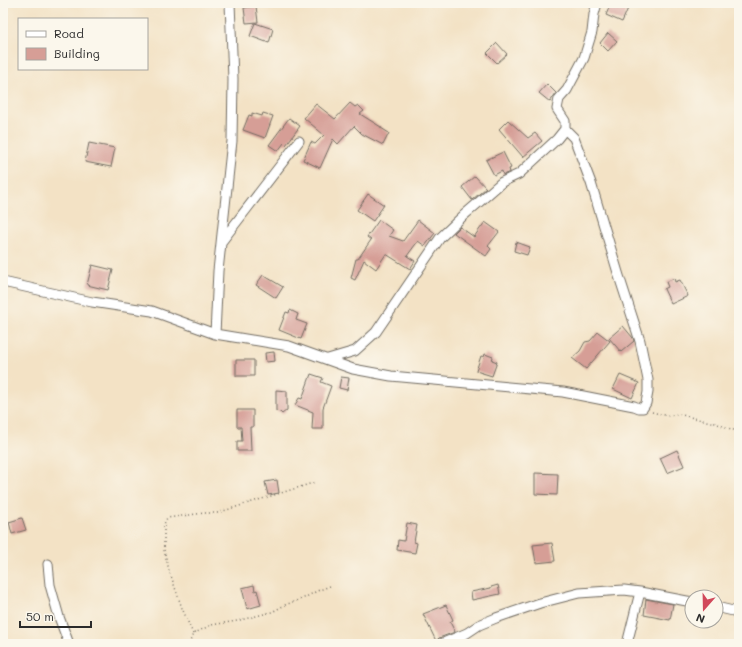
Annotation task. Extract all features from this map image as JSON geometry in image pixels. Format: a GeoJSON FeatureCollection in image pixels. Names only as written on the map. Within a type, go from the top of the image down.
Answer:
{"type":"FeatureCollection","features":[{"type":"Feature","properties":{"kind":"street"},"geometry":{"type":"LineString","coordinates":[[215,334],[218,271],[232,142],[233,79],[230,3]]}},
{"type":"Feature","properties":{"kind":"street"},"geometry":{"type":"LineString","coordinates":[[328,360],[354,351],[376,332],[440,238],[502,182],[519,174],[557,139],[565,129],[565,121],[557,109],[559,99],[567,90],[584,58],[592,32],[597,3]]}},
{"type":"Feature","properties":{"kind":"street"},"geometry":{"type":"LineString","coordinates":[[3,282],[92,302],[152,311],[215,334],[289,346],[353,369],[391,376],[563,392],[643,408],[648,392],[648,380],[637,328],[618,276],[588,176],[574,138],[565,129]]}},
{"type":"Feature","properties":{"kind":"street"},"geometry":{"type":"LineString","coordinates":[[221,242],[299,141]]}},
{"type":"Feature","properties":{"kind":"street"},"geometry":{"type":"LineString","coordinates":[[48,564],[50,585],[59,617],[69,644]]}},
{"type":"Feature","properties":{"kind":"street"},"geometry":{"type":"LineString","coordinates":[[441,644],[452,642],[496,618],[579,592],[624,590],[684,600]]}},
{"type":"Feature","properties":{"kind":"street"},"geometry":{"type":"LineString","coordinates":[[627,644],[640,592]]}},
{"type":"Feature","properties":{"kind":"street"},"geometry":{"type":"LineString","coordinates":[[724,609],[739,612]]}},
{"type":"Feature","properties":{"kind":"path"},"geometry":{"type":"LineString","coordinates":[[643,408],[669,416],[678,414],[715,423],[739,432]]}},
{"type":"Feature","properties":{"kind":"path"},"geometry":{"type":"LineString","coordinates":[[193,634],[182,608],[164,550],[164,524],[168,518],[204,513],[217,513],[316,482]]}},
{"type":"Feature","properties":{"kind":"path"},"geometry":{"type":"LineString","coordinates":[[189,644],[193,634],[211,626],[272,612],[330,586]]}},
{"type":"Feature","properties":{"kind":"building"},"geometry":{"type":"Polygon","coordinates":[[[611,3],[622,3],[629,6],[622,22],[606,15],[611,3]]]}},
{"type":"Feature","properties":{"kind":"building"},"geometry":{"type":"Polygon","coordinates":[[[256,6],[258,22],[246,23],[244,8],[256,6]]]}},
{"type":"Feature","properties":{"kind":"building"},"geometry":{"type":"Polygon","coordinates":[[[255,23],[273,29],[269,43],[250,36],[255,23]]]}},
{"type":"Feature","properties":{"kind":"building"},"geometry":{"type":"Polygon","coordinates":[[[608,33],[617,41],[608,51],[600,43],[608,33]]]}},
{"type":"Feature","properties":{"kind":"building"},"geometry":{"type":"Polygon","coordinates":[[[497,43],[507,54],[497,63],[487,53],[497,43]]]}},
{"type":"Feature","properties":{"kind":"building"},"geometry":{"type":"Polygon","coordinates":[[[547,84],[556,93],[550,102],[539,93],[547,84]]]}},
{"type":"Feature","properties":{"kind":"building"},"geometry":{"type":"Polygon","coordinates":[[[350,103],[355,107],[358,105],[364,111],[360,114],[389,133],[383,145],[362,134],[354,126],[338,144],[333,139],[320,168],[303,160],[311,142],[315,144],[324,135],[304,118],[316,104],[335,119],[350,103]]]}},
{"type":"Feature","properties":{"kind":"building"},"geometry":{"type":"Polygon","coordinates":[[[252,113],[262,116],[263,113],[273,116],[265,138],[243,130],[249,115],[252,116],[252,113]]]}},
{"type":"Feature","properties":{"kind":"building"},"geometry":{"type":"Polygon","coordinates":[[[289,118],[300,126],[286,145],[284,143],[278,151],[269,145],[289,118]]]}},
{"type":"Feature","properties":{"kind":"building"},"geometry":{"type":"Polygon","coordinates":[[[508,120],[528,138],[535,133],[542,141],[523,157],[499,129],[508,120]]]}},
{"type":"Feature","properties":{"kind":"building"},"geometry":{"type":"Polygon","coordinates":[[[89,143],[115,148],[111,167],[85,162],[89,143]]]}},
{"type":"Feature","properties":{"kind":"building"},"geometry":{"type":"Polygon","coordinates":[[[503,152],[511,168],[509,169],[510,172],[503,175],[502,171],[494,175],[486,160],[503,152]]]}},
{"type":"Feature","properties":{"kind":"building"},"geometry":{"type":"Polygon","coordinates":[[[475,176],[486,188],[472,200],[462,187],[475,176]]]}},
{"type":"Feature","properties":{"kind":"building"},"geometry":{"type":"Polygon","coordinates":[[[368,194],[384,205],[373,221],[357,210],[368,194]]]}},
{"type":"Feature","properties":{"kind":"building"},"geometry":{"type":"Polygon","coordinates":[[[379,220],[393,230],[389,236],[403,241],[418,220],[435,233],[425,246],[418,241],[407,256],[415,261],[410,269],[386,254],[376,269],[364,260],[355,280],[351,278],[356,259],[358,259],[371,240],[367,237],[379,220]]]}},
{"type":"Feature","properties":{"kind":"building"},"geometry":{"type":"Polygon","coordinates":[[[485,222],[499,232],[488,246],[491,249],[486,256],[454,233],[460,227],[474,237],[485,222]]]}},
{"type":"Feature","properties":{"kind":"building"},"geometry":{"type":"Polygon","coordinates":[[[516,242],[530,247],[527,255],[514,251],[516,242]]]}},
{"type":"Feature","properties":{"kind":"building"},"geometry":{"type":"Polygon","coordinates":[[[92,265],[113,270],[108,290],[87,285],[92,265]]]}},
{"type":"Feature","properties":{"kind":"building"},"geometry":{"type":"Polygon","coordinates":[[[263,275],[283,287],[276,298],[256,285],[263,275]]]}},
{"type":"Feature","properties":{"kind":"building"},"geometry":{"type":"Polygon","coordinates":[[[674,278],[675,282],[680,280],[688,296],[671,304],[664,289],[668,287],[666,282],[674,278]]]}},
{"type":"Feature","properties":{"kind":"building"},"geometry":{"type":"Polygon","coordinates":[[[290,310],[298,314],[296,320],[307,324],[301,339],[279,330],[286,312],[289,313],[290,310]]]}},
{"type":"Feature","properties":{"kind":"building"},"geometry":{"type":"Polygon","coordinates":[[[623,326],[634,341],[621,352],[609,338],[623,326]]]}},
{"type":"Feature","properties":{"kind":"building"},"geometry":{"type":"Polygon","coordinates":[[[598,332],[610,341],[586,369],[572,358],[580,351],[585,342],[590,341],[598,332]]]}},
{"type":"Feature","properties":{"kind":"building"},"geometry":{"type":"Polygon","coordinates":[[[274,352],[275,361],[266,362],[265,353],[274,352]]]}},
{"type":"Feature","properties":{"kind":"building"},"geometry":{"type":"Polygon","coordinates":[[[485,354],[493,357],[492,360],[497,362],[492,376],[476,371],[481,356],[484,357],[485,354]]]}},
{"type":"Feature","properties":{"kind":"building"},"geometry":{"type":"Polygon","coordinates":[[[236,360],[254,360],[254,376],[236,376],[236,360]]]}},
{"type":"Feature","properties":{"kind":"building"},"geometry":{"type":"Polygon","coordinates":[[[311,374],[323,378],[321,382],[331,386],[323,408],[323,429],[312,429],[313,412],[295,405],[299,398],[302,399],[311,374]]]}},
{"type":"Feature","properties":{"kind":"building"},"geometry":{"type":"Polygon","coordinates":[[[620,375],[639,383],[632,398],[613,389],[620,375]]]}},
{"type":"Feature","properties":{"kind":"building"},"geometry":{"type":"Polygon","coordinates":[[[341,377],[349,378],[347,390],[339,388],[341,377]]]}},
{"type":"Feature","properties":{"kind":"building"},"geometry":{"type":"Polygon","coordinates":[[[276,390],[287,391],[287,410],[282,414],[276,411],[276,390]]]}},
{"type":"Feature","properties":{"kind":"building"},"geometry":{"type":"Polygon","coordinates":[[[237,410],[253,410],[253,427],[250,427],[251,451],[237,451],[237,441],[242,441],[241,427],[237,427],[237,410]]]}},
{"type":"Feature","properties":{"kind":"building"},"geometry":{"type":"Polygon","coordinates":[[[677,450],[684,466],[667,473],[660,458],[677,450]]]}},
{"type":"Feature","properties":{"kind":"building"},"geometry":{"type":"Polygon","coordinates":[[[535,473],[558,474],[557,495],[535,494],[535,473]]]}},
{"type":"Feature","properties":{"kind":"building"},"geometry":{"type":"Polygon","coordinates":[[[277,480],[279,493],[268,495],[265,482],[277,480]]]}},
{"type":"Feature","properties":{"kind":"building"},"geometry":{"type":"Polygon","coordinates":[[[22,518],[26,530],[12,534],[9,522],[22,518]]]}},
{"type":"Feature","properties":{"kind":"building"},"geometry":{"type":"Polygon","coordinates":[[[407,523],[417,525],[414,542],[417,543],[415,553],[397,550],[398,540],[404,541],[407,523]]]}},
{"type":"Feature","properties":{"kind":"building"},"geometry":{"type":"Polygon","coordinates":[[[552,543],[555,561],[536,563],[533,545],[552,543]]]}},
{"type":"Feature","properties":{"kind":"building"},"geometry":{"type":"Polygon","coordinates":[[[254,585],[261,605],[247,609],[242,588],[254,585]]]}},
{"type":"Feature","properties":{"kind":"building"},"geometry":{"type":"Polygon","coordinates":[[[498,585],[500,594],[472,600],[471,592],[498,585]]]}},
{"type":"Feature","properties":{"kind":"building"},"geometry":{"type":"Polygon","coordinates":[[[646,599],[673,604],[670,620],[644,615],[646,599]]]}},
{"type":"Feature","properties":{"kind":"building"},"geometry":{"type":"Polygon","coordinates":[[[446,605],[453,620],[450,622],[455,632],[439,638],[436,641],[423,614],[446,605]]]}}]}
